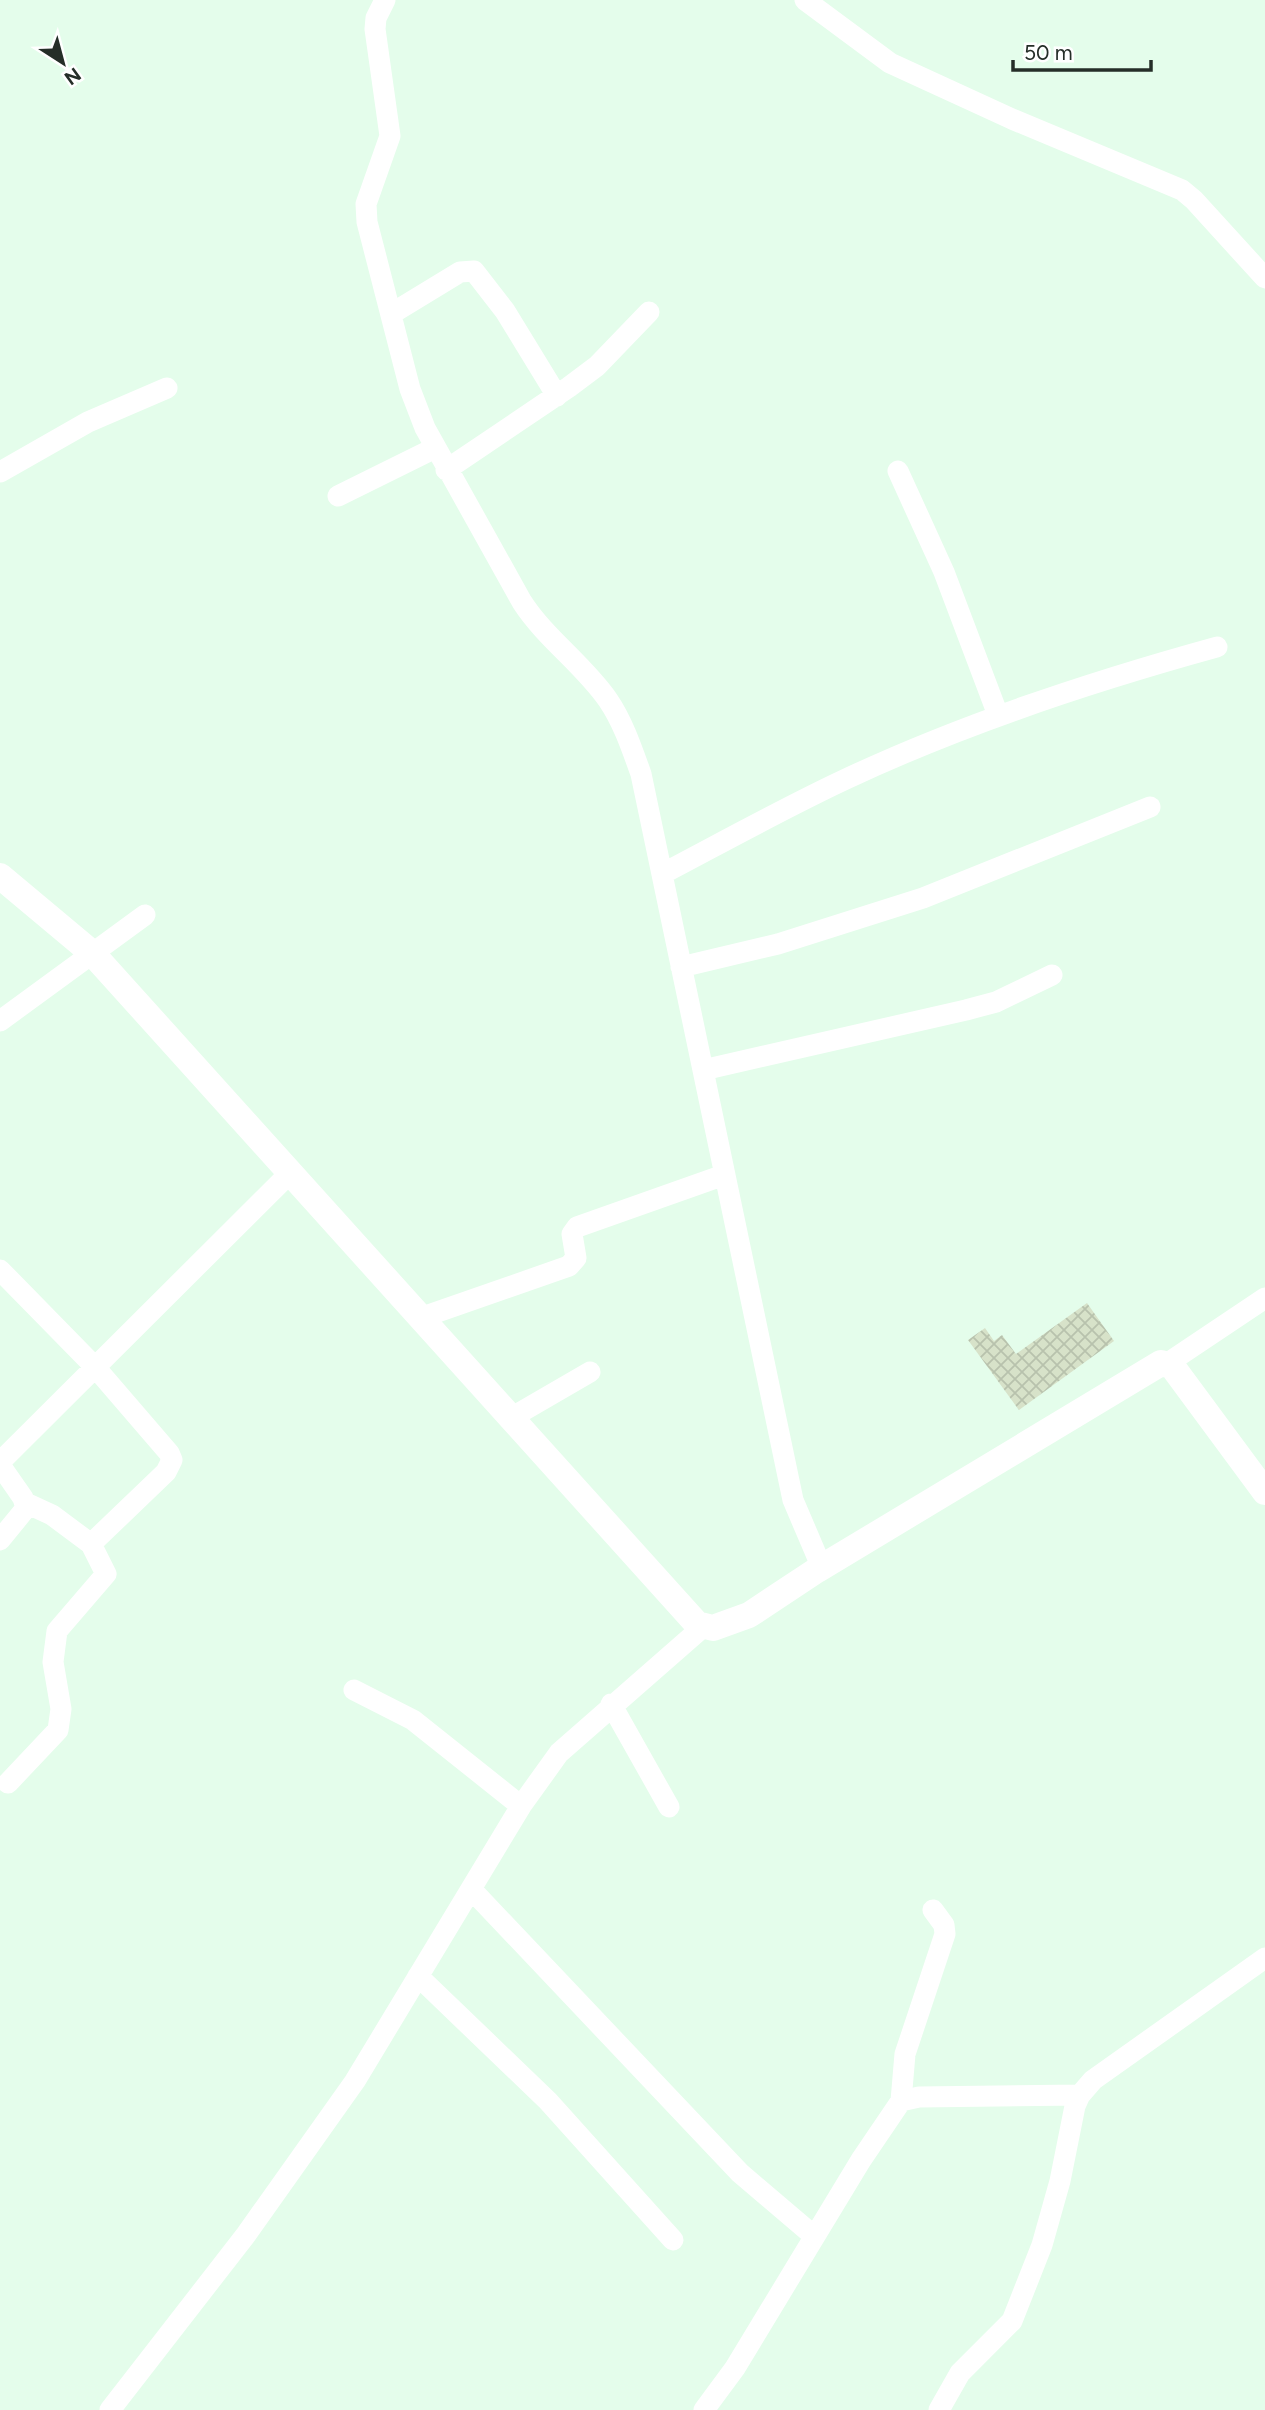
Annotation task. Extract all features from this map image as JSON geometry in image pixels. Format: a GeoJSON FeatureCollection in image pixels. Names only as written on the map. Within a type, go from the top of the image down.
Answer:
{"type":"FeatureCollection","features":[{"type":"Feature","properties":{"kind":"main road"},"geometry":{"type":"LineString","coordinates":[[0,876],[92,953],[688,1617],[705,1626],[713,1628],[749,1615],[1156,1365],[1168,1363],[1265,1492]]}},
{"type":"Feature","properties":{"kind":"street"},"geometry":{"type":"LineString","coordinates":[[385,0],[376,18],[376,35],[390,136],[366,204],[367,222],[410,389],[446,470],[535,622],[591,678],[617,714],[641,774],[793,1500],[822,1568]]}},
{"type":"Feature","properties":{"kind":"street"},"geometry":{"type":"LineString","coordinates":[[805,0],[890,63],[1012,120],[1182,190],[1265,278]]}},
{"type":"Feature","properties":{"kind":"street"},"geometry":{"type":"LineString","coordinates":[[391,314],[460,272],[474,271],[505,311],[557,396]]}},
{"type":"Feature","properties":{"kind":"street"},"geometry":{"type":"LineString","coordinates":[[446,470],[597,366],[649,312]]}},
{"type":"Feature","properties":{"kind":"street"},"geometry":{"type":"LineString","coordinates":[[0,472],[88,422],[167,388]]}},
{"type":"Feature","properties":{"kind":"street"},"geometry":{"type":"LineString","coordinates":[[338,496],[435,448]]}},
{"type":"Feature","properties":{"kind":"street"},"geometry":{"type":"LineString","coordinates":[[898,471],[944,572],[998,715]]}},
{"type":"Feature","properties":{"kind":"street"},"geometry":{"type":"LineString","coordinates":[[662,874],[845,779],[998,715],[1037,700],[1217,647]]}},
{"type":"Feature","properties":{"kind":"street"},"geometry":{"type":"LineString","coordinates":[[681,967],[778,944],[889,910],[1150,807]]}},
{"type":"Feature","properties":{"kind":"street"},"geometry":{"type":"LineString","coordinates":[[0,1021],[145,915]]}},
{"type":"Feature","properties":{"kind":"street"},"geometry":{"type":"LineString","coordinates":[[703,1070],[996,1002],[1052,975]]}},
{"type":"Feature","properties":{"kind":"street"},"geometry":{"type":"LineString","coordinates":[[3,1780],[58,1730],[61,1709],[54,1662],[57,1631],[106,1574],[91,1544],[52,1515],[26,1503],[0,1464],[289,1174]]}},
{"type":"Feature","properties":{"kind":"street"},"geometry":{"type":"LineString","coordinates":[[420,1318],[569,1266],[576,1258],[572,1234],[578,1227],[724,1175]]}},
{"type":"Feature","properties":{"kind":"street"},"geometry":{"type":"LineString","coordinates":[[4,1281],[95,1367],[172,1460],[166,1472],[91,1544]]}},
{"type":"Feature","properties":{"kind":"street"},"geometry":{"type":"LineString","coordinates":[[1168,1363],[1265,1298]]}},
{"type":"Feature","properties":{"kind":"street"},"geometry":{"type":"LineString","coordinates":[[509,1419],[590,1372]]}},
{"type":"Feature","properties":{"kind":"street"},"geometry":{"type":"LineString","coordinates":[[0,1540],[23,1516],[26,1503]]}},
{"type":"Feature","properties":{"kind":"street"},"geometry":{"type":"LineString","coordinates":[[110,2410],[244,2236],[355,2081],[521,1806],[559,1753],[611,1704],[705,1626]]}},
{"type":"Feature","properties":{"kind":"street"},"geometry":{"type":"LineString","coordinates":[[354,1690],[413,1720],[521,1806]]}},
{"type":"Feature","properties":{"kind":"street"},"geometry":{"type":"LineString","coordinates":[[611,1704],[669,1807]]}},
{"type":"Feature","properties":{"kind":"street"},"geometry":{"type":"LineString","coordinates":[[471,1889],[740,2173],[814,2236]]}},
{"type":"Feature","properties":{"kind":"street"},"geometry":{"type":"LineString","coordinates":[[704,2410],[734,2368],[814,2236],[901,2101],[905,2054],[945,1934],[944,1925],[933,1910]]}},
{"type":"Feature","properties":{"kind":"street"},"geometry":{"type":"LineString","coordinates":[[939,2410],[960,2373],[1004,2332],[1020,2303],[1042,2245],[1080,2095],[1093,2081],[1265,1958]]}},
{"type":"Feature","properties":{"kind":"street"},"geometry":{"type":"LineString","coordinates":[[418,1976],[548,2101],[673,2240]]}},
{"type":"Feature","properties":{"kind":"street"},"geometry":{"type":"LineString","coordinates":[[901,2101],[919,2097],[1080,2095]]}},
{"type":"Feature","properties":{"kind":"building"},"geometry":{"type":"Polygon","coordinates":[[[1087,1303],[1114,1341],[1019,1410],[968,1340],[985,1328],[994,1341],[1002,1335],[1016,1354],[1087,1303]]]}}]}
